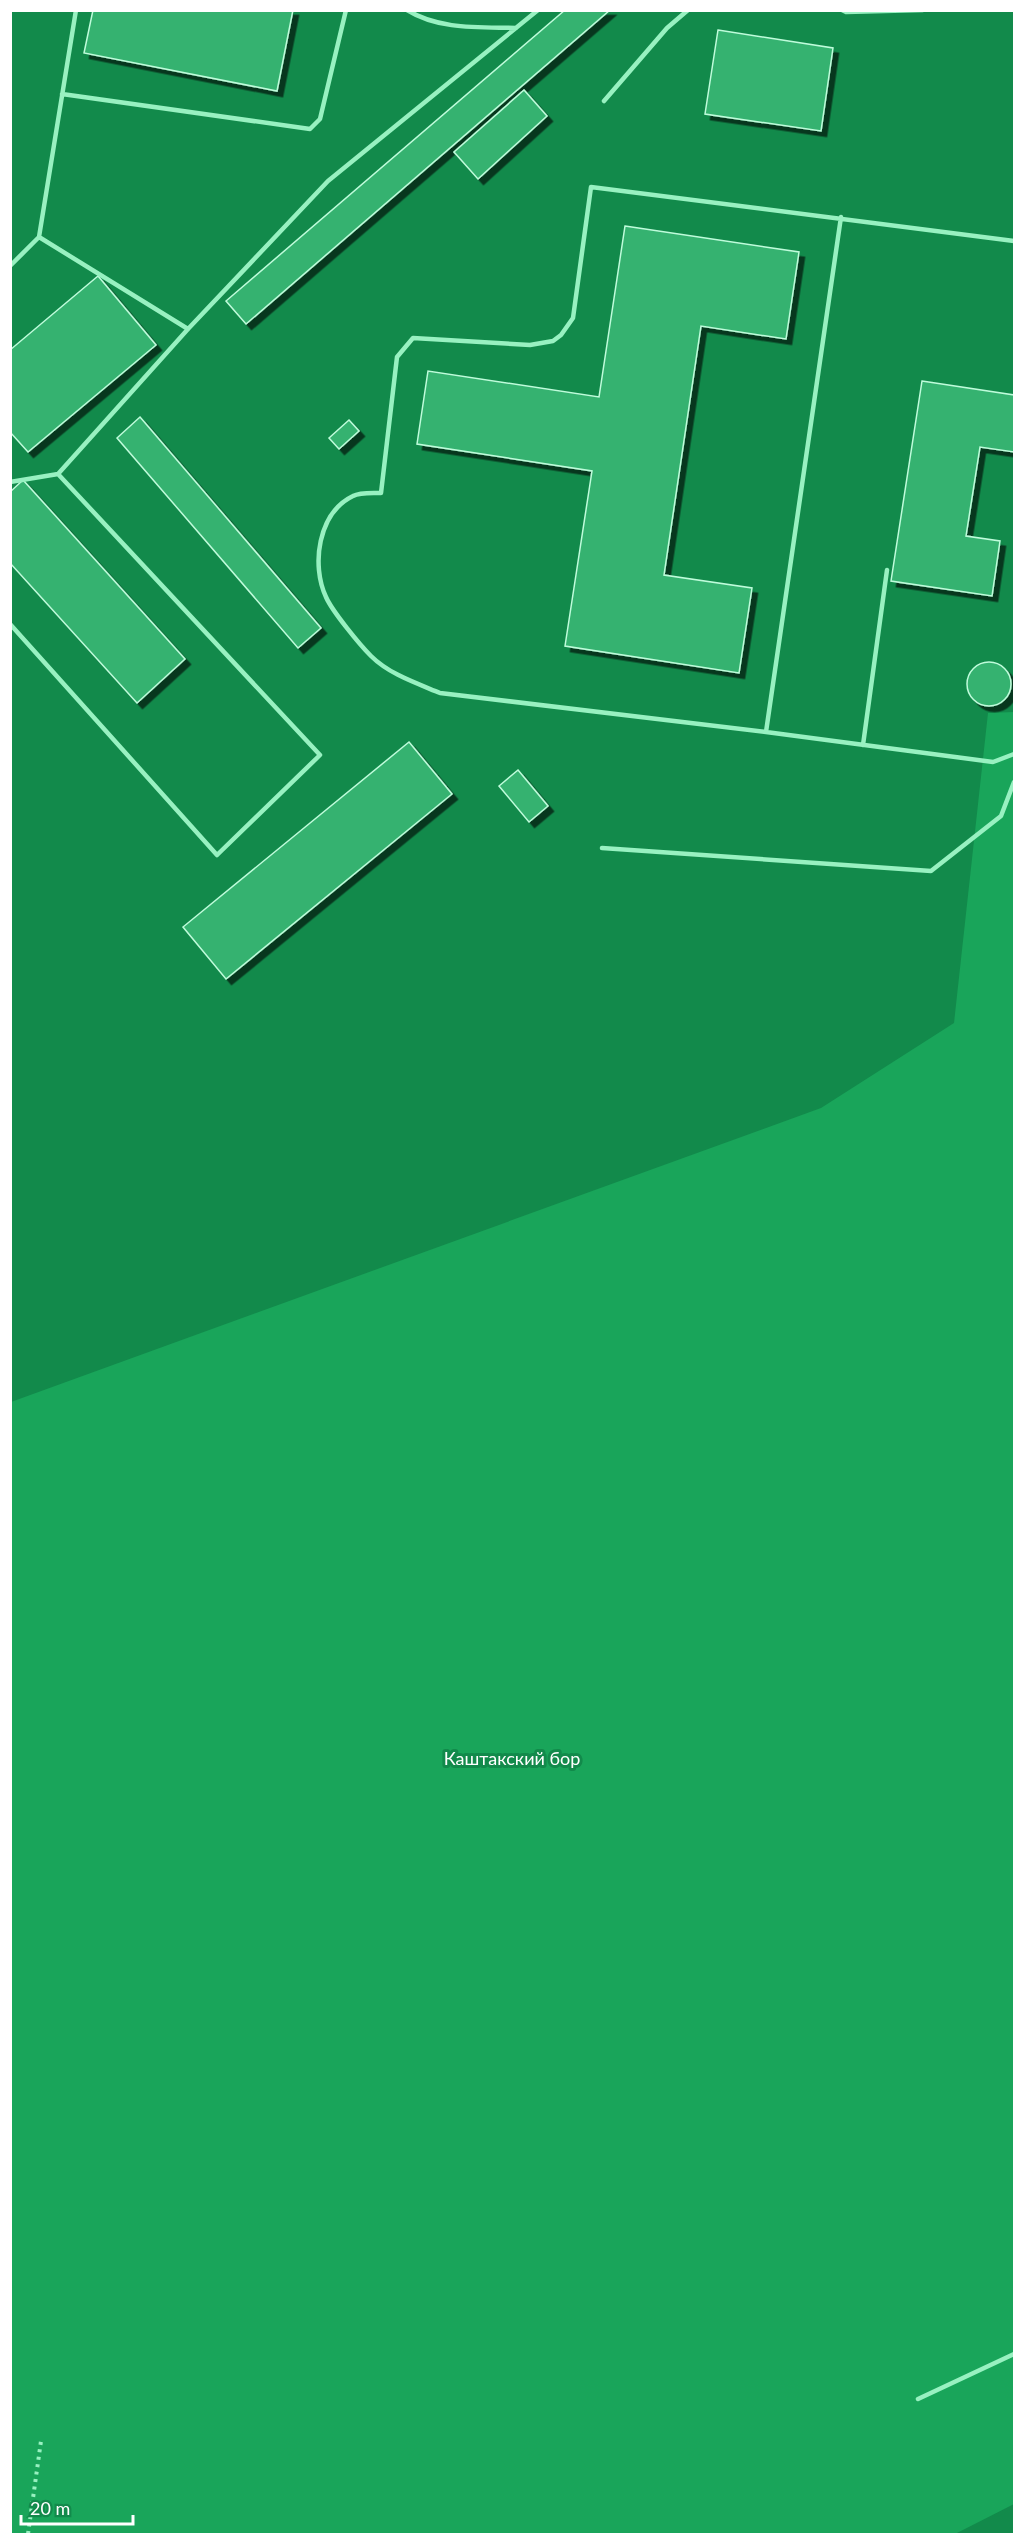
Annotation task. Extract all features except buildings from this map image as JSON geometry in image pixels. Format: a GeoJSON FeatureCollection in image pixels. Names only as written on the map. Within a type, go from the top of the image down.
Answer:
{"type":"FeatureCollection","features":[{"type":"Feature","properties":{"kind":"lane"},"geometry":{"type":"LineString","coordinates":[[10,266],[39,237],[76,10]]}},
{"type":"Feature","properties":{"kind":"lane"},"geometry":{"type":"LineString","coordinates":[[62,94],[310,129],[320,119],[346,10]]}},
{"type":"Feature","properties":{"kind":"lane"},"geometry":{"type":"LineString","coordinates":[[407,10],[456,27],[517,28]]}},
{"type":"Feature","properties":{"kind":"lane"},"geometry":{"type":"LineString","coordinates":[[10,482],[58,474],[188,329],[328,181],[538,10]]}},
{"type":"Feature","properties":{"kind":"lane"},"geometry":{"type":"LineString","coordinates":[[604,101],[667,28],[688,10]]}},
{"type":"Feature","properties":{"kind":"lane"},"geometry":{"type":"LineString","coordinates":[[842,10],[846,12],[923,10]]}},
{"type":"Feature","properties":{"kind":"lane"},"geometry":{"type":"LineString","coordinates":[[1014,241],[841,217],[591,187],[573,318],[561,335],[553,341],[530,345],[413,338],[397,357],[381,492],[354,495],[330,516],[323,529],[318,572],[327,599],[371,657],[396,674],[440,693],[993,762],[1014,754]]}},
{"type":"Feature","properties":{"kind":"lane"},"geometry":{"type":"LineString","coordinates":[[765,732],[841,217]]}},
{"type":"Feature","properties":{"kind":"lane"},"geometry":{"type":"LineString","coordinates":[[39,237],[188,329]]}},
{"type":"Feature","properties":{"kind":"lane"},"geometry":{"type":"LineString","coordinates":[[10,624],[217,855],[320,755],[58,474]]}},
{"type":"Feature","properties":{"kind":"lane"},"geometry":{"type":"LineString","coordinates":[[863,745],[887,570]]}},
{"type":"Feature","properties":{"kind":"lane"},"geometry":{"type":"LineString","coordinates":[[602,848],[931,871],[1001,816],[1014,782]]}},
{"type":"Feature","properties":{"kind":"lane"},"geometry":{"type":"LineString","coordinates":[[918,2399],[1014,2354]]}},
{"type":"Feature","properties":{"kind":"path"},"geometry":{"type":"LineString","coordinates":[[28,2535],[41,2441]]}},
{"type":"Feature","properties":{"kind":"green space","name":"Каштакский бор"},"geometry":{"type":"Polygon","coordinates":[[[1014,712],[1014,2504],[955,2534],[11,2534],[11,1402],[821,1108],[954,1023],[988,713],[1014,712]]]}}]}
